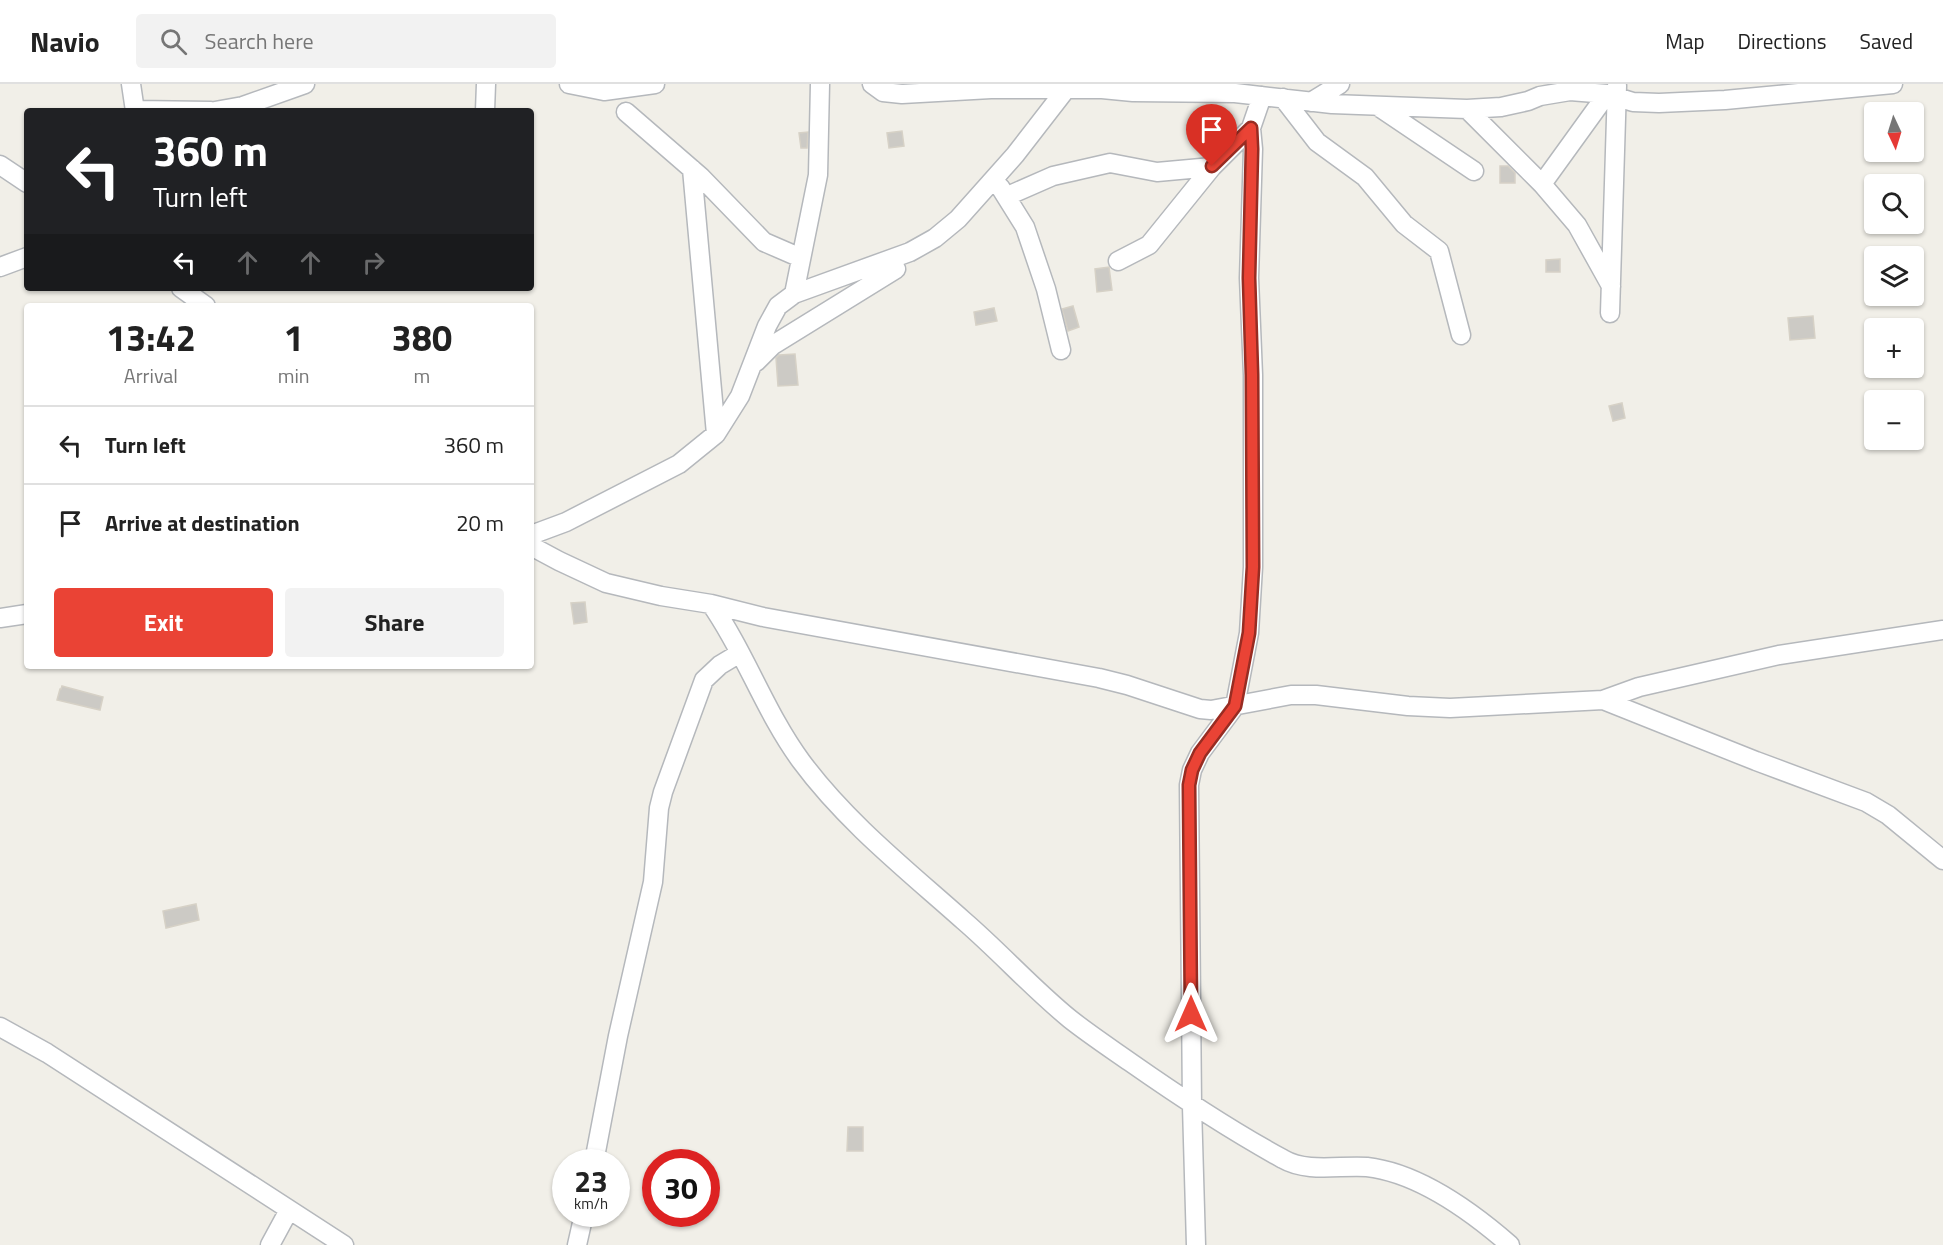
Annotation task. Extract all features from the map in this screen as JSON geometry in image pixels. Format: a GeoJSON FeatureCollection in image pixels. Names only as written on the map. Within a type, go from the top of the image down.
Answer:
{"type":"FeatureCollection","features":[{"type":"Feature","properties":{"kind":"street"},"geometry":{"type":"LineString","coordinates":[[130,84],[135,108]]}},
{"type":"Feature","properties":{"kind":"street"},"geometry":{"type":"LineString","coordinates":[[258,100],[281,84]]}},
{"type":"Feature","properties":{"kind":"street"},"geometry":{"type":"LineString","coordinates":[[231,108],[305,84]]}},
{"type":"Feature","properties":{"kind":"street"},"geometry":{"type":"LineString","coordinates":[[484,108],[486,84]]}},
{"type":"Feature","properties":{"kind":"street"},"geometry":{"type":"LineString","coordinates":[[569,84],[604,91],[655,84]]}},
{"type":"Feature","properties":{"kind":"street"},"geometry":{"type":"LineString","coordinates":[[794,294],[818,175],[820,84]]}},
{"type":"Feature","properties":{"kind":"street"},"geometry":{"type":"LineString","coordinates":[[872,84],[883,92],[902,94],[1068,86],[1132,92],[1253,91],[1311,102],[1467,109],[1502,107],[1528,100],[1537,90],[1614,92],[1633,102],[1659,103],[1725,100],[1893,84]]}},
{"type":"Feature","properties":{"kind":"street"},"geometry":{"type":"LineString","coordinates":[[1311,102],[1340,84]]}},
{"type":"Feature","properties":{"kind":"street"},"geometry":{"type":"LineString","coordinates":[[534,534],[566,522],[679,464],[716,434],[740,396],[767,326],[778,306],[794,294],[910,252],[935,238],[958,219],[1015,155],[1068,86]]}},
{"type":"Feature","properties":{"kind":"street"},"geometry":{"type":"LineString","coordinates":[[1196,1245],[1192,1106],[1189,785],[1192,770],[1200,753],[1235,706],[1249,633],[1253,567],[1249,278],[1253,91]]}},
{"type":"Feature","properties":{"kind":"street"},"geometry":{"type":"LineString","coordinates":[[1542,184],[1614,92]]}},
{"type":"Feature","properties":{"kind":"street"},"geometry":{"type":"LineString","coordinates":[[1610,313],[1614,92]]}},
{"type":"Feature","properties":{"kind":"street"},"geometry":{"type":"LineString","coordinates":[[1283,98],[1317,142],[1365,177],[1404,224],[1439,251],[1461,335]]}},
{"type":"Feature","properties":{"kind":"street"},"geometry":{"type":"LineString","coordinates":[[1379,106],[1474,171]]}},
{"type":"Feature","properties":{"kind":"street"},"geometry":{"type":"LineString","coordinates":[[1467,109],[1542,184],[1577,225],[1611,287]]}},
{"type":"Feature","properties":{"kind":"street"},"geometry":{"type":"LineString","coordinates":[[626,112],[692,169],[764,242],[801,258]]}},
{"type":"Feature","properties":{"kind":"street"},"geometry":{"type":"LineString","coordinates":[[1118,261],[1149,245],[1212,166],[1251,128]]}},
{"type":"Feature","properties":{"kind":"street"},"geometry":{"type":"LineString","coordinates":[[1012,194],[1053,176],[1110,163],[1157,172],[1212,166]]}},
{"type":"Feature","properties":{"kind":"street"},"geometry":{"type":"LineString","coordinates":[[0,165],[24,181]]}},
{"type":"Feature","properties":{"kind":"street"},"geometry":{"type":"LineString","coordinates":[[692,169],[716,434]]}},
{"type":"Feature","properties":{"kind":"street"},"geometry":{"type":"LineString","coordinates":[[994,178],[1025,227],[1046,289],[1061,350]]}},
{"type":"Feature","properties":{"kind":"street"},"geometry":{"type":"LineString","coordinates":[[0,267],[24,258]]}},
{"type":"Feature","properties":{"kind":"street"},"geometry":{"type":"LineString","coordinates":[[752,366],[773,345],[896,269]]}},
{"type":"Feature","properties":{"kind":"street"},"geometry":{"type":"LineString","coordinates":[[185,291],[202,303]]}},
{"type":"Feature","properties":{"kind":"street"},"geometry":{"type":"LineString","coordinates":[[534,548],[606,583],[661,597],[711,604],[763,617],[1099,678],[1200,709],[1211,710],[1291,695],[1316,695],[1408,706],[1450,708],[1603,700],[1639,687],[1779,655],[1943,630]]}},
{"type":"Feature","properties":{"kind":"street"},"geometry":{"type":"LineString","coordinates":[[711,604],[728,628],[770,712],[801,761],[860,828],[1071,1020],[1192,1106],[1286,1162],[1308,1166],[1372,1168],[1409,1179],[1444,1196],[1510,1245]]}},
{"type":"Feature","properties":{"kind":"street"},"geometry":{"type":"LineString","coordinates":[[0,618],[24,614]]}},
{"type":"Feature","properties":{"kind":"street"},"geometry":{"type":"LineString","coordinates":[[596,1149],[618,1036],[653,882],[659,808],[663,792],[704,680],[720,665],[740,653]]}},
{"type":"Feature","properties":{"kind":"street"},"geometry":{"type":"LineString","coordinates":[[1603,700],[1755,761],[1866,802],[1888,815],[1943,860]]}},
{"type":"Feature","properties":{"kind":"street"},"geometry":{"type":"LineString","coordinates":[[0,1027],[47,1053],[344,1245]]}},
{"type":"Feature","properties":{"kind":"street"},"geometry":{"type":"LineString","coordinates":[[270,1245],[289,1210]]}},
{"type":"Feature","properties":{"kind":"street"},"geometry":{"type":"LineString","coordinates":[[577,1245],[581,1227]]}},
{"type":"Feature","properties":{"kind":"building"},"geometry":{"type":"Polygon","coordinates":[[[902,131],[904,146],[889,148],[887,133],[902,131]]]}},
{"type":"Feature","properties":{"kind":"building"},"geometry":{"type":"Polygon","coordinates":[[[808,132],[807,148],[801,148],[799,133],[808,132]]]}},
{"type":"Feature","properties":{"kind":"building"},"geometry":{"type":"Polygon","coordinates":[[[1500,166],[1508,166],[1515,173],[1515,183],[1500,183],[1500,166]]]}},
{"type":"Feature","properties":{"kind":"building"},"geometry":{"type":"Polygon","coordinates":[[[1560,259],[1560,272],[1546,272],[1546,260],[1560,259]]]}},
{"type":"Feature","properties":{"kind":"building"},"geometry":{"type":"Polygon","coordinates":[[[1109,267],[1112,290],[1097,292],[1095,269],[1109,267]]]}},
{"type":"Feature","properties":{"kind":"building"},"geometry":{"type":"Polygon","coordinates":[[[1073,306],[1079,327],[1068,331],[1062,309],[1073,306]]]}},
{"type":"Feature","properties":{"kind":"building"},"geometry":{"type":"Polygon","coordinates":[[[994,308],[997,321],[976,325],[974,312],[994,308]]]}},
{"type":"Feature","properties":{"kind":"building"},"geometry":{"type":"Polygon","coordinates":[[[1813,316],[1815,338],[1790,340],[1788,318],[1813,316]]]}},
{"type":"Feature","properties":{"kind":"building"},"geometry":{"type":"Polygon","coordinates":[[[795,354],[798,385],[778,386],[776,358],[779,355],[795,354]]]}},
{"type":"Feature","properties":{"kind":"building"},"geometry":{"type":"Polygon","coordinates":[[[1622,403],[1625,418],[1613,421],[1609,406],[1622,403]]]}},
{"type":"Feature","properties":{"kind":"building"},"geometry":{"type":"Polygon","coordinates":[[[585,602],[587,622],[574,624],[571,603],[585,602]]]}},
{"type":"Feature","properties":{"kind":"building"},"geometry":{"type":"Polygon","coordinates":[[[62,686],[103,697],[100,710],[57,700],[62,686]]]}},
{"type":"Feature","properties":{"kind":"building"},"geometry":{"type":"Polygon","coordinates":[[[196,904],[199,920],[166,928],[163,911],[196,904]]]}},
{"type":"Feature","properties":{"kind":"building"},"geometry":{"type":"Polygon","coordinates":[[[848,1127],[863,1127],[863,1151],[847,1151],[848,1127]]]}},
{"type":"Feature","properties":{"kind":"route"},"geometry":{"type":"LineString","coordinates":[[1191,1014],[1189,785],[1192,770],[1200,753],[1235,706],[1249,633],[1253,567],[1249,278],[1251,128],[1212,166]]}}]}
